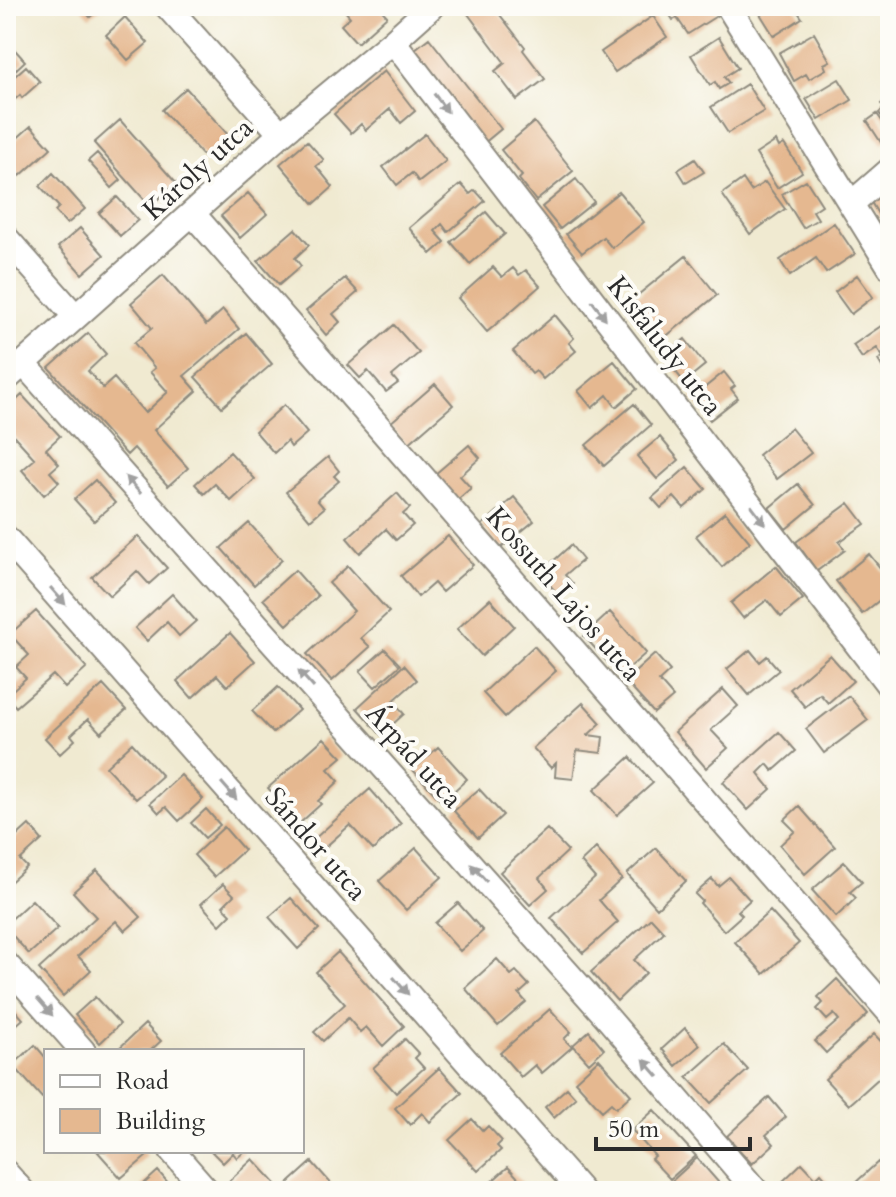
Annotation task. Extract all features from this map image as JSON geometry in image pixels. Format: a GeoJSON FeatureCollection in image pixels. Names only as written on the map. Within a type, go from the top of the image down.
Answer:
{"type":"FeatureCollection","features":[{"type":"Feature","properties":{"kind":"street"},"geometry":{"type":"LineString","coordinates":[[167,6],[281,134]]}},
{"type":"Feature","properties":{"kind":"street","name":"Károly utca"},"geometry":{"type":"LineString","coordinates":[[15,372],[281,134],[432,6]]}},
{"type":"Feature","properties":{"kind":"street"},"geometry":{"type":"LineString","coordinates":[[728,6],[890,267]]}},
{"type":"Feature","properties":{"kind":"street","name":"Kisfaludy utca"},"geometry":{"type":"LineString","coordinates":[[393,41],[890,687]]}},
{"type":"Feature","properties":{"kind":"street"},"geometry":{"type":"LineString","coordinates":[[851,204],[890,170]]}},
{"type":"Feature","properties":{"kind":"street","name":"Kossuth Lajos utca"},"geometry":{"type":"LineString","coordinates":[[193,214],[890,1013]]}},
{"type":"Feature","properties":{"kind":"street"},"geometry":{"type":"LineString","coordinates":[[6,238],[75,316]]}},
{"type":"Feature","properties":{"kind":"street","name":"Árpád utca"},"geometry":{"type":"LineString","coordinates":[[15,372],[605,1015],[756,1191]]}},
{"type":"Feature","properties":{"kind":"street","name":"Sándor utca"},"geometry":{"type":"LineString","coordinates":[[6,538],[581,1191]]}},
{"type":"Feature","properties":{"kind":"street"},"geometry":{"type":"LineString","coordinates":[[6,964],[81,1049]]}},
{"type":"Feature","properties":{"kind":"street"},"geometry":{"type":"LineString","coordinates":[[174,1153],[207,1191]]}},
{"type":"Feature","properties":{"kind":"street"},"geometry":{"type":"LineString","coordinates":[[6,1173],[22,1191]]}},
{"type":"Feature","properties":{"kind":"building"},"geometry":{"type":"Polygon","coordinates":[[[80,6],[103,6],[90,17],[80,6]]]}},
{"type":"Feature","properties":{"kind":"building"},"geometry":{"type":"Polygon","coordinates":[[[341,6],[378,6],[387,16],[357,43],[341,25],[350,17],[341,6]]]}},
{"type":"Feature","properties":{"kind":"building"},"geometry":{"type":"Polygon","coordinates":[[[462,6],[493,6],[545,79],[517,100],[495,71],[505,63],[462,6]]]}},
{"type":"Feature","properties":{"kind":"building"},"geometry":{"type":"Polygon","coordinates":[[[672,6],[713,6],[718,15],[688,34],[666,9],[672,6]]]}},
{"type":"Feature","properties":{"kind":"building"},"geometry":{"type":"Polygon","coordinates":[[[763,6],[794,6],[802,18],[774,36],[757,9],[763,6]]]}},
{"type":"Feature","properties":{"kind":"building"},"geometry":{"type":"Polygon","coordinates":[[[653,16],[667,37],[615,72],[601,52],[653,16]]]}},
{"type":"Feature","properties":{"kind":"building"},"geometry":{"type":"Polygon","coordinates":[[[125,17],[148,43],[128,60],[106,35],[125,17]]]}},
{"type":"Feature","properties":{"kind":"building"},"geometry":{"type":"Polygon","coordinates":[[[814,33],[830,61],[824,64],[826,69],[809,79],[806,74],[794,81],[779,53],[814,33]]]}},
{"type":"Feature","properties":{"kind":"building"},"geometry":{"type":"Polygon","coordinates":[[[719,37],[738,68],[724,77],[729,83],[719,89],[715,82],[710,85],[691,55],[719,37]]]}},
{"type":"Feature","properties":{"kind":"building"},"geometry":{"type":"Polygon","coordinates":[[[429,38],[501,129],[483,144],[410,53],[429,38]]]}},
{"type":"Feature","properties":{"kind":"building"},"geometry":{"type":"Polygon","coordinates":[[[6,40],[25,61],[6,79],[6,40]]]}},
{"type":"Feature","properties":{"kind":"building"},"geometry":{"type":"Polygon","coordinates":[[[26,66],[40,82],[6,107],[6,84],[26,66]]]}},
{"type":"Feature","properties":{"kind":"building"},"geometry":{"type":"Polygon","coordinates":[[[384,71],[415,111],[401,123],[390,109],[366,130],[361,124],[351,133],[334,114],[384,71]]]}},
{"type":"Feature","properties":{"kind":"building"},"geometry":{"type":"Polygon","coordinates":[[[839,79],[852,100],[819,120],[806,99],[839,79]]]}},
{"type":"Feature","properties":{"kind":"building"},"geometry":{"type":"Polygon","coordinates":[[[747,84],[764,111],[728,133],[711,107],[747,84]]]}},
{"type":"Feature","properties":{"kind":"building"},"geometry":{"type":"Polygon","coordinates":[[[186,88],[229,136],[205,158],[162,110],[186,88]]]}},
{"type":"Feature","properties":{"kind":"building"},"geometry":{"type":"Polygon","coordinates":[[[890,96],[890,126],[879,113],[884,108],[881,104],[890,96]]]}},
{"type":"Feature","properties":{"kind":"building"},"geometry":{"type":"Polygon","coordinates":[[[877,114],[890,132],[890,138],[882,144],[867,121],[877,114]]]}},
{"type":"Feature","properties":{"kind":"building"},"geometry":{"type":"Polygon","coordinates":[[[120,120],[176,183],[150,206],[94,143],[120,120]]]}},
{"type":"Feature","properties":{"kind":"building"},"geometry":{"type":"Polygon","coordinates":[[[534,122],[573,171],[536,201],[519,179],[522,176],[501,150],[534,122]]]}},
{"type":"Feature","properties":{"kind":"building"},"geometry":{"type":"Polygon","coordinates":[[[31,126],[51,148],[20,176],[15,171],[6,179],[6,148],[31,126]]]}},
{"type":"Feature","properties":{"kind":"building"},"geometry":{"type":"Polygon","coordinates":[[[425,134],[446,161],[419,182],[412,173],[397,185],[383,167],[425,134]]]}},
{"type":"Feature","properties":{"kind":"building"},"geometry":{"type":"Polygon","coordinates":[[[307,141],[324,160],[316,166],[333,187],[314,204],[280,164],[307,141]]]}},
{"type":"Feature","properties":{"kind":"building"},"geometry":{"type":"Polygon","coordinates":[[[776,141],[779,147],[784,144],[802,172],[777,188],[756,154],[776,141]]]}},
{"type":"Feature","properties":{"kind":"building"},"geometry":{"type":"Polygon","coordinates":[[[97,153],[121,180],[112,188],[88,161],[97,153]]]}},
{"type":"Feature","properties":{"kind":"building"},"geometry":{"type":"Polygon","coordinates":[[[695,159],[704,172],[686,183],[678,170],[695,159]]]}},
{"type":"Feature","properties":{"kind":"building"},"geometry":{"type":"Polygon","coordinates":[[[53,173],[85,209],[67,224],[55,211],[59,207],[40,186],[53,173]]]}},
{"type":"Feature","properties":{"kind":"building"},"geometry":{"type":"Polygon","coordinates":[[[576,179],[594,202],[560,229],[542,207],[576,179]]]}},
{"type":"Feature","properties":{"kind":"building"},"geometry":{"type":"Polygon","coordinates":[[[743,179],[751,191],[765,182],[785,209],[750,234],[722,194],[743,179]]]}},
{"type":"Feature","properties":{"kind":"building"},"geometry":{"type":"Polygon","coordinates":[[[806,180],[822,205],[813,211],[818,219],[803,228],[782,194],[806,180]]]}},
{"type":"Feature","properties":{"kind":"building"},"geometry":{"type":"Polygon","coordinates":[[[461,184],[470,194],[475,190],[485,201],[448,232],[442,224],[435,231],[445,242],[431,254],[409,228],[461,184]]]}},
{"type":"Feature","properties":{"kind":"building"},"geometry":{"type":"Polygon","coordinates":[[[890,190],[890,234],[871,202],[890,190]]]}},
{"type":"Feature","properties":{"kind":"building"},"geometry":{"type":"Polygon","coordinates":[[[619,192],[644,222],[612,248],[603,237],[582,253],[566,234],[619,192]]]}},
{"type":"Feature","properties":{"kind":"building"},"geometry":{"type":"Polygon","coordinates":[[[248,193],[267,214],[240,238],[221,216],[248,193]]]}},
{"type":"Feature","properties":{"kind":"building"},"geometry":{"type":"Polygon","coordinates":[[[117,197],[138,220],[120,236],[99,213],[117,197]]]}},
{"type":"Feature","properties":{"kind":"building"},"geometry":{"type":"Polygon","coordinates":[[[486,212],[505,234],[470,264],[451,242],[486,212]]]}},
{"type":"Feature","properties":{"kind":"building"},"geometry":{"type":"Polygon","coordinates":[[[834,223],[855,254],[826,273],[816,258],[790,276],[780,260],[834,223]]]}},
{"type":"Feature","properties":{"kind":"building"},"geometry":{"type":"Polygon","coordinates":[[[80,228],[104,255],[82,274],[58,247],[80,228]]]}},
{"type":"Feature","properties":{"kind":"building"},"geometry":{"type":"Polygon","coordinates":[[[295,229],[309,245],[295,258],[301,266],[279,285],[258,261],[295,229]]]}},
{"type":"Feature","properties":{"kind":"building"},"geometry":{"type":"Polygon","coordinates":[[[686,256],[717,295],[664,338],[633,299],[686,256]]]}},
{"type":"Feature","properties":{"kind":"building"},"geometry":{"type":"Polygon","coordinates":[[[493,267],[502,277],[513,268],[519,275],[526,270],[540,286],[487,332],[458,298],[493,267]]]}},
{"type":"Feature","properties":{"kind":"building"},"geometry":{"type":"Polygon","coordinates":[[[163,275],[206,325],[223,310],[239,329],[184,376],[197,391],[154,430],[188,468],[168,486],[134,448],[127,455],[49,368],[88,333],[106,354],[88,371],[103,388],[114,378],[145,413],[168,392],[150,372],[155,368],[134,343],[152,328],[131,303],[163,275]]]}},
{"type":"Feature","properties":{"kind":"building"},"geometry":{"type":"Polygon","coordinates":[[[857,275],[873,297],[851,314],[835,292],[857,275]]]}},
{"type":"Feature","properties":{"kind":"building"},"geometry":{"type":"Polygon","coordinates":[[[345,278],[358,292],[333,314],[340,322],[326,335],[306,311],[345,278]]]}},
{"type":"Feature","properties":{"kind":"building"},"geometry":{"type":"Polygon","coordinates":[[[6,295],[15,304],[6,312],[6,295]]]}},
{"type":"Feature","properties":{"kind":"building"},"geometry":{"type":"Polygon","coordinates":[[[555,315],[574,338],[569,343],[576,351],[543,379],[536,371],[532,374],[513,351],[555,315]]]}},
{"type":"Feature","properties":{"kind":"building"},"geometry":{"type":"Polygon","coordinates":[[[890,320],[890,373],[887,375],[878,360],[883,357],[877,348],[862,358],[853,345],[890,320]]]}},
{"type":"Feature","properties":{"kind":"building"},"geometry":{"type":"Polygon","coordinates":[[[394,325],[419,353],[392,376],[398,383],[386,392],[368,371],[360,378],[348,365],[394,325]]]}},
{"type":"Feature","properties":{"kind":"building"},"geometry":{"type":"Polygon","coordinates":[[[246,333],[272,364],[222,407],[195,377],[246,333]]]}},
{"type":"Feature","properties":{"kind":"building"},"geometry":{"type":"Polygon","coordinates":[[[685,339],[705,365],[684,382],[663,356],[685,339]]]}},
{"type":"Feature","properties":{"kind":"building"},"geometry":{"type":"Polygon","coordinates":[[[614,361],[637,389],[616,407],[607,395],[592,408],[578,391],[614,361]]]}},
{"type":"Feature","properties":{"kind":"building"},"geometry":{"type":"Polygon","coordinates":[[[724,372],[735,386],[731,389],[738,398],[710,420],[692,398],[724,372]]]}},
{"type":"Feature","properties":{"kind":"building"},"geometry":{"type":"Polygon","coordinates":[[[435,384],[453,405],[407,445],[389,424],[435,384]]]}},
{"type":"Feature","properties":{"kind":"building"},"geometry":{"type":"Polygon","coordinates":[[[22,395],[60,436],[46,449],[59,464],[50,472],[59,482],[44,495],[22,470],[35,459],[6,427],[6,410],[22,395]]]}},
{"type":"Feature","properties":{"kind":"building"},"geometry":{"type":"Polygon","coordinates":[[[634,404],[651,425],[604,466],[586,445],[634,404]]]}},
{"type":"Feature","properties":{"kind":"building"},"geometry":{"type":"Polygon","coordinates":[[[284,405],[307,433],[291,447],[287,441],[274,453],[255,431],[284,405]]]}},
{"type":"Feature","properties":{"kind":"building"},"geometry":{"type":"Polygon","coordinates":[[[791,428],[811,453],[777,479],[758,455],[791,428]]]}},
{"type":"Feature","properties":{"kind":"building"},"geometry":{"type":"Polygon","coordinates":[[[660,437],[679,460],[657,479],[637,456],[660,437]]]}},
{"type":"Feature","properties":{"kind":"building"},"geometry":{"type":"Polygon","coordinates":[[[469,445],[480,458],[460,476],[471,488],[456,501],[434,475],[469,445]]]}},
{"type":"Feature","properties":{"kind":"building"},"geometry":{"type":"Polygon","coordinates":[[[230,452],[255,479],[231,501],[215,484],[204,494],[195,484],[230,452]]]}},
{"type":"Feature","properties":{"kind":"building"},"geometry":{"type":"Polygon","coordinates":[[[328,457],[339,471],[334,476],[339,481],[317,500],[324,508],[310,520],[286,492],[328,457]]]}},
{"type":"Feature","properties":{"kind":"building"},"geometry":{"type":"Polygon","coordinates":[[[687,467],[706,489],[684,508],[674,497],[661,508],[652,498],[687,467]]]}},
{"type":"Feature","properties":{"kind":"building"},"geometry":{"type":"Polygon","coordinates":[[[95,480],[115,503],[94,521],[74,499],[95,480]]]}},
{"type":"Feature","properties":{"kind":"building"},"geometry":{"type":"Polygon","coordinates":[[[798,484],[815,505],[786,529],[769,508],[798,484]]]}},
{"type":"Feature","properties":{"kind":"building"},"geometry":{"type":"Polygon","coordinates":[[[397,493],[410,508],[403,514],[413,525],[396,540],[386,529],[360,553],[347,538],[397,493]]]}},
{"type":"Feature","properties":{"kind":"building"},"geometry":{"type":"Polygon","coordinates":[[[514,497],[534,521],[501,548],[482,525],[514,497]]]}},
{"type":"Feature","properties":{"kind":"building"},"geometry":{"type":"Polygon","coordinates":[[[849,503],[865,524],[839,542],[845,550],[817,571],[796,542],[849,503]]]}},
{"type":"Feature","properties":{"kind":"building"},"geometry":{"type":"Polygon","coordinates":[[[725,512],[750,542],[722,567],[696,536],[725,512]]]}},
{"type":"Feature","properties":{"kind":"building"},"geometry":{"type":"Polygon","coordinates":[[[249,523],[282,560],[254,585],[221,548],[249,523]]]}},
{"type":"Feature","properties":{"kind":"building"},"geometry":{"type":"Polygon","coordinates":[[[138,536],[167,568],[149,584],[137,571],[110,596],[92,577],[138,536]]]}},
{"type":"Feature","properties":{"kind":"building"},"geometry":{"type":"Polygon","coordinates":[[[448,536],[473,565],[442,592],[434,583],[418,597],[401,576],[448,536]]]}},
{"type":"Feature","properties":{"kind":"building"},"geometry":{"type":"Polygon","coordinates":[[[571,545],[583,560],[565,575],[573,584],[559,596],[540,573],[571,545]]]}},
{"type":"Feature","properties":{"kind":"building"},"geometry":{"type":"Polygon","coordinates":[[[869,554],[890,580],[890,599],[886,595],[862,614],[836,581],[869,554]]]}},
{"type":"Feature","properties":{"kind":"building"},"geometry":{"type":"Polygon","coordinates":[[[348,566],[389,612],[361,638],[370,647],[332,681],[307,654],[354,611],[329,583],[348,566]]]}},
{"type":"Feature","properties":{"kind":"building"},"geometry":{"type":"Polygon","coordinates":[[[776,566],[803,599],[781,617],[767,600],[743,618],[731,603],[776,566]]]}},
{"type":"Feature","properties":{"kind":"building"},"geometry":{"type":"Polygon","coordinates":[[[295,570],[318,596],[287,625],[263,599],[295,570]]]}},
{"type":"Feature","properties":{"kind":"building"},"geometry":{"type":"Polygon","coordinates":[[[172,594],[196,621],[179,636],[167,622],[147,641],[135,628],[172,594]]]}},
{"type":"Feature","properties":{"kind":"building"},"geometry":{"type":"Polygon","coordinates":[[[490,599],[514,626],[482,656],[457,629],[490,599]]]}},
{"type":"Feature","properties":{"kind":"building"},"geometry":{"type":"Polygon","coordinates":[[[36,611],[87,668],[65,688],[53,675],[16,707],[6,696],[26,678],[16,667],[29,655],[10,634],[36,611]]]}},
{"type":"Feature","properties":{"kind":"building"},"geometry":{"type":"Polygon","coordinates":[[[610,612],[646,653],[620,676],[584,636],[610,612]]]}},
{"type":"Feature","properties":{"kind":"building"},"geometry":{"type":"Polygon","coordinates":[[[230,633],[255,661],[227,686],[217,675],[192,698],[177,681],[230,633]]]}},
{"type":"Feature","properties":{"kind":"building"},"geometry":{"type":"Polygon","coordinates":[[[534,646],[556,671],[505,717],[483,693],[534,646]]]}},
{"type":"Feature","properties":{"kind":"building"},"geometry":{"type":"Polygon","coordinates":[[[385,649],[400,665],[375,687],[360,671],[385,649]]]}},
{"type":"Feature","properties":{"kind":"building"},"geometry":{"type":"Polygon","coordinates":[[[750,650],[760,662],[767,656],[779,670],[749,695],[727,669],[750,650]]]}},
{"type":"Feature","properties":{"kind":"building"},"geometry":{"type":"Polygon","coordinates":[[[655,654],[670,671],[659,681],[673,697],[654,713],[625,681],[655,654]]]}},
{"type":"Feature","properties":{"kind":"building"},"geometry":{"type":"Polygon","coordinates":[[[830,655],[853,681],[828,703],[820,694],[805,707],[790,689],[830,655]]]}},
{"type":"Feature","properties":{"kind":"building"},"geometry":{"type":"Polygon","coordinates":[[[404,665],[417,680],[393,701],[404,714],[381,735],[357,708],[404,665]]]}},
{"type":"Feature","properties":{"kind":"building"},"geometry":{"type":"Polygon","coordinates":[[[103,685],[126,710],[101,733],[88,719],[71,735],[75,740],[60,754],[45,738],[103,685]]]}},
{"type":"Feature","properties":{"kind":"building"},"geometry":{"type":"Polygon","coordinates":[[[278,687],[299,710],[273,733],[252,711],[278,687]]]}},
{"type":"Feature","properties":{"kind":"building"},"geometry":{"type":"Polygon","coordinates":[[[723,689],[738,706],[711,730],[728,748],[706,768],[675,732],[723,689]]]}},
{"type":"Feature","properties":{"kind":"building"},"geometry":{"type":"Polygon","coordinates":[[[849,696],[868,720],[824,753],[806,729],[849,696]]]}},
{"type":"Feature","properties":{"kind":"building"},"geometry":{"type":"Polygon","coordinates":[[[583,703],[601,723],[588,735],[603,737],[601,753],[577,750],[573,779],[555,777],[556,763],[551,768],[533,748],[583,703]]]}},
{"type":"Feature","properties":{"kind":"building"},"geometry":{"type":"Polygon","coordinates":[[[779,732],[796,751],[773,771],[767,764],[758,773],[771,789],[748,810],[723,782],[779,732]]]}},
{"type":"Feature","properties":{"kind":"building"},"geometry":{"type":"Polygon","coordinates":[[[324,738],[342,757],[328,769],[339,781],[318,801],[321,804],[300,823],[268,788],[324,738]]]}},
{"type":"Feature","properties":{"kind":"building"},"geometry":{"type":"Polygon","coordinates":[[[132,743],[162,776],[136,799],[106,767],[132,743]]]}},
{"type":"Feature","properties":{"kind":"building"},"geometry":{"type":"Polygon","coordinates":[[[438,747],[467,779],[442,802],[413,770],[438,747]]]}},
{"type":"Feature","properties":{"kind":"building"},"geometry":{"type":"Polygon","coordinates":[[[630,757],[653,783],[617,815],[594,790],[630,757]]]}},
{"type":"Feature","properties":{"kind":"building"},"geometry":{"type":"Polygon","coordinates":[[[181,775],[203,799],[179,821],[166,807],[159,813],[150,803],[181,775]]]}},
{"type":"Feature","properties":{"kind":"building"},"geometry":{"type":"Polygon","coordinates":[[[370,789],[401,824],[373,850],[350,825],[322,850],[313,840],[370,789]]]}},
{"type":"Feature","properties":{"kind":"building"},"geometry":{"type":"Polygon","coordinates":[[[479,789],[503,815],[478,838],[454,811],[479,789]]]}},
{"type":"Feature","properties":{"kind":"building"},"geometry":{"type":"Polygon","coordinates":[[[799,806],[835,847],[805,874],[780,845],[795,831],[784,820],[799,806]]]}},
{"type":"Feature","properties":{"kind":"building"},"geometry":{"type":"Polygon","coordinates":[[[206,809],[220,825],[205,838],[191,823],[206,809]]]}},
{"type":"Feature","properties":{"kind":"building"},"geometry":{"type":"Polygon","coordinates":[[[29,825],[42,840],[20,860],[27,867],[6,886],[6,846],[29,825]]]}},
{"type":"Feature","properties":{"kind":"building"},"geometry":{"type":"Polygon","coordinates":[[[224,827],[244,850],[214,877],[194,855],[224,827]]]}},
{"type":"Feature","properties":{"kind":"building"},"geometry":{"type":"Polygon","coordinates":[[[547,829],[568,851],[539,878],[548,889],[530,905],[500,872],[547,829]]]}},
{"type":"Feature","properties":{"kind":"building"},"geometry":{"type":"Polygon","coordinates":[[[416,848],[442,877],[406,910],[379,881],[416,848]]]}},
{"type":"Feature","properties":{"kind":"building"},"geometry":{"type":"Polygon","coordinates":[[[596,848],[622,879],[599,900],[618,922],[583,953],[551,918],[595,878],[581,862],[596,848]]]}},
{"type":"Feature","properties":{"kind":"building"},"geometry":{"type":"Polygon","coordinates":[[[656,848],[686,881],[657,908],[627,874],[656,848]]]}},
{"type":"Feature","properties":{"kind":"building"},"geometry":{"type":"Polygon","coordinates":[[[844,862],[862,882],[850,892],[856,898],[836,917],[812,890],[844,862]]]}},
{"type":"Feature","properties":{"kind":"building"},"geometry":{"type":"Polygon","coordinates":[[[97,870],[141,917],[125,931],[116,921],[78,956],[91,970],[63,996],[39,969],[96,917],[73,892],[97,870]]]}},
{"type":"Feature","properties":{"kind":"building"},"geometry":{"type":"Polygon","coordinates":[[[729,877],[750,900],[738,911],[742,915],[724,931],[695,894],[712,879],[718,886],[729,877]]]}},
{"type":"Feature","properties":{"kind":"building"},"geometry":{"type":"Polygon","coordinates":[[[223,884],[234,895],[223,906],[231,914],[220,925],[201,904],[223,884]]]}},
{"type":"Feature","properties":{"kind":"building"},"geometry":{"type":"Polygon","coordinates":[[[291,898],[319,929],[298,949],[269,917],[291,898]]]}},
{"type":"Feature","properties":{"kind":"building"},"geometry":{"type":"Polygon","coordinates":[[[32,900],[58,928],[29,954],[6,928],[6,924],[32,900]]]}},
{"type":"Feature","properties":{"kind":"building"},"geometry":{"type":"Polygon","coordinates":[[[458,903],[483,931],[460,951],[435,923],[458,903]]]}},
{"type":"Feature","properties":{"kind":"building"},"geometry":{"type":"Polygon","coordinates":[[[770,911],[799,943],[764,974],[735,942],[770,911]]]}},
{"type":"Feature","properties":{"kind":"building"},"geometry":{"type":"Polygon","coordinates":[[[651,918],[664,932],[634,960],[646,973],[617,1001],[591,972],[651,918]]]}},
{"type":"Feature","properties":{"kind":"building"},"geometry":{"type":"Polygon","coordinates":[[[338,952],[404,1026],[383,1046],[366,1027],[360,1032],[348,1018],[323,1041],[314,1032],[345,1004],[316,972],[338,952]]]}},
{"type":"Feature","properties":{"kind":"building"},"geometry":{"type":"Polygon","coordinates":[[[497,959],[511,975],[516,971],[529,985],[519,994],[526,1002],[498,1026],[465,988],[497,959]]]}},
{"type":"Feature","properties":{"kind":"building"},"geometry":{"type":"Polygon","coordinates":[[[890,971],[890,987],[882,978],[890,971]]]}},
{"type":"Feature","properties":{"kind":"building"},"geometry":{"type":"Polygon","coordinates":[[[837,979],[868,1014],[826,1053],[815,1041],[839,1020],[834,1014],[827,1020],[817,1009],[823,1003],[818,997],[837,979]]]}},
{"type":"Feature","properties":{"kind":"building"},"geometry":{"type":"Polygon","coordinates":[[[95,997],[120,1024],[100,1043],[75,1015],[95,997]]]}},
{"type":"Feature","properties":{"kind":"building"},"geometry":{"type":"Polygon","coordinates":[[[6,1000],[23,1019],[6,1034],[6,1000]]]}},
{"type":"Feature","properties":{"kind":"building"},"geometry":{"type":"Polygon","coordinates":[[[550,1009],[571,1032],[564,1039],[572,1047],[542,1073],[535,1065],[521,1077],[500,1053],[550,1009]]]}},
{"type":"Feature","properties":{"kind":"building"},"geometry":{"type":"Polygon","coordinates":[[[145,1024],[161,1041],[152,1049],[118,1049],[145,1024]]]}},
{"type":"Feature","properties":{"kind":"building"},"geometry":{"type":"Polygon","coordinates":[[[685,1028],[700,1045],[676,1066],[662,1049],[685,1028]]]}},
{"type":"Feature","properties":{"kind":"building"},"geometry":{"type":"Polygon","coordinates":[[[589,1031],[604,1049],[589,1063],[573,1045],[589,1031]]]}},
{"type":"Feature","properties":{"kind":"building"},"geometry":{"type":"Polygon","coordinates":[[[874,1034],[890,1051],[890,1068],[849,1105],[825,1079],[874,1034]]]}},
{"type":"Feature","properties":{"kind":"building"},"geometry":{"type":"Polygon","coordinates":[[[405,1039],[419,1054],[415,1058],[424,1068],[396,1093],[373,1068],[405,1039]]]}},
{"type":"Feature","properties":{"kind":"building"},"geometry":{"type":"Polygon","coordinates":[[[724,1044],[748,1070],[711,1103],[687,1077],[724,1044]]]}},
{"type":"Feature","properties":{"kind":"building"},"geometry":{"type":"Polygon","coordinates":[[[35,1045],[44,1056],[44,1096],[42,1098],[13,1065],[35,1045]]]}},
{"type":"Feature","properties":{"kind":"building"},"geometry":{"type":"Polygon","coordinates":[[[599,1059],[631,1095],[616,1108],[611,1103],[602,1111],[575,1081],[599,1059]]]}},
{"type":"Feature","properties":{"kind":"building"},"geometry":{"type":"Polygon","coordinates":[[[439,1068],[462,1093],[430,1122],[422,1113],[410,1125],[395,1108],[439,1068]]]}},
{"type":"Feature","properties":{"kind":"building"},"geometry":{"type":"Polygon","coordinates":[[[567,1088],[576,1098],[554,1118],[545,1107],[567,1088]]]}},
{"type":"Feature","properties":{"kind":"building"},"geometry":{"type":"Polygon","coordinates":[[[769,1097],[786,1117],[766,1135],[774,1144],[752,1164],[727,1136],[769,1097]]]}},
{"type":"Feature","properties":{"kind":"building"},"geometry":{"type":"Polygon","coordinates":[[[654,1110],[696,1156],[670,1179],[651,1159],[655,1156],[632,1130],[654,1110]]]}},
{"type":"Feature","properties":{"kind":"building"},"geometry":{"type":"Polygon","coordinates":[[[472,1119],[483,1131],[488,1126],[502,1141],[497,1146],[501,1150],[478,1171],[449,1140],[472,1119]]]}},
{"type":"Feature","properties":{"kind":"building"},"geometry":{"type":"Polygon","coordinates":[[[99,1153],[144,1153],[147,1156],[121,1178],[99,1153]]]}},
{"type":"Feature","properties":{"kind":"building"},"geometry":{"type":"Polygon","coordinates":[[[213,1153],[233,1153],[223,1163],[213,1153]]]}},
{"type":"Feature","properties":{"kind":"building"},"geometry":{"type":"Polygon","coordinates":[[[697,1158],[726,1191],[661,1191],[697,1158]]]}},
{"type":"Feature","properties":{"kind":"building"},"geometry":{"type":"Polygon","coordinates":[[[253,1159],[277,1185],[271,1191],[234,1191],[227,1183],[253,1159]]]}},
{"type":"Feature","properties":{"kind":"building"},"geometry":{"type":"Polygon","coordinates":[[[312,1162],[335,1188],[332,1191],[280,1191],[312,1162]]]}},
{"type":"Feature","properties":{"kind":"building"},"geometry":{"type":"Polygon","coordinates":[[[878,1162],[890,1179],[877,1191],[861,1191],[854,1184],[878,1162]]]}},
{"type":"Feature","properties":{"kind":"building"},"geometry":{"type":"Polygon","coordinates":[[[802,1163],[816,1178],[821,1173],[837,1191],[788,1191],[781,1183],[802,1163]]]}},
{"type":"Feature","properties":{"kind":"building"},"geometry":{"type":"Polygon","coordinates":[[[508,1167],[530,1191],[481,1191],[508,1167]]]}},
{"type":"Feature","properties":{"kind":"building"},"geometry":{"type":"Polygon","coordinates":[[[158,1171],[175,1191],[136,1191],[158,1171]]]}}]}
